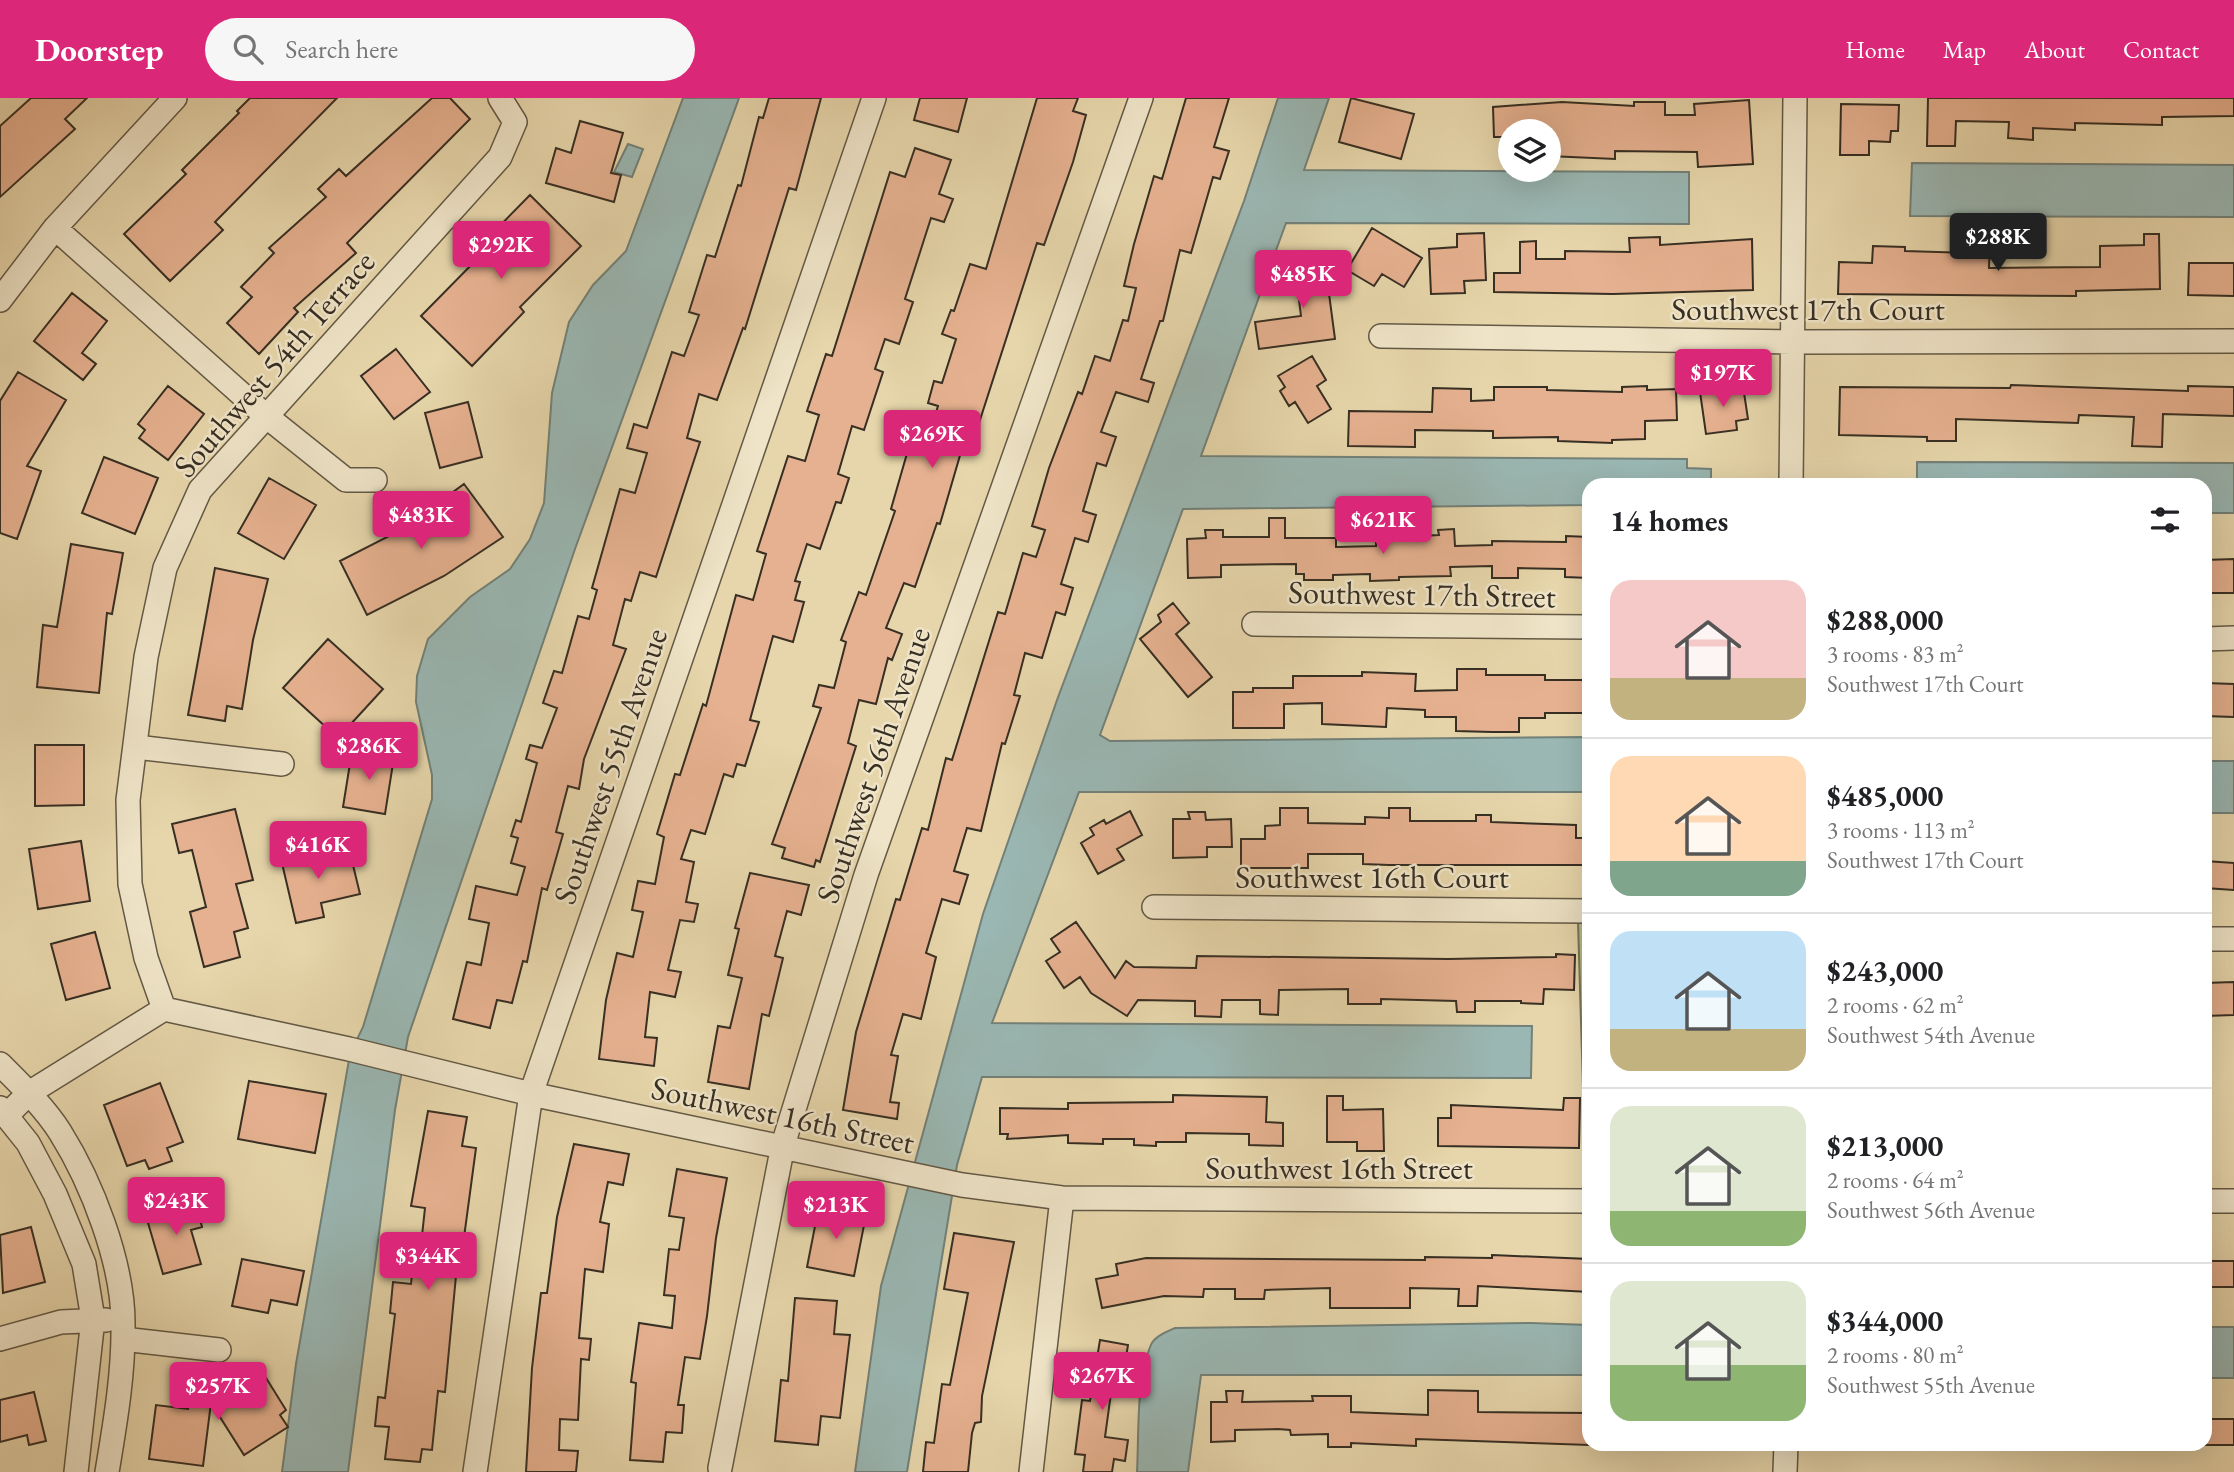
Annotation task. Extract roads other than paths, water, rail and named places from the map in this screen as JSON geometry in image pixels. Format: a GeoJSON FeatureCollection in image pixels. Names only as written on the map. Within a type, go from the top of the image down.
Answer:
{"type":"FeatureCollection","features":[{"type":"Feature","properties":{"kind":"street"},"geometry":{"type":"LineString","coordinates":[[0,300],[55,228],[175,98]]}},
{"type":"Feature","properties":{"kind":"street","name":"Southwest 54th Terrace"},"geometry":{"type":"LineString","coordinates":[[164,1009],[146,958],[130,884],[128,800],[146,657],[166,568],[200,490],[500,157],[515,122],[500,98]]}},
{"type":"Feature","properties":{"kind":"street","name":"Southwest 55th Avenue"},"geometry":{"type":"LineString","coordinates":[[475,1472],[531,1094],[874,98]]}},
{"type":"Feature","properties":{"kind":"street","name":"Southwest 56th Avenue"},"geometry":{"type":"LineString","coordinates":[[720,1468],[783,1145],[866,875],[1141,98]]}},
{"type":"Feature","properties":{"kind":"street"},"geometry":{"type":"LineString","coordinates":[[1791,478],[1795,98]]}},
{"type":"Feature","properties":{"kind":"street"},"geometry":{"type":"LineString","coordinates":[[55,228],[265,416],[345,480],[375,480]]}},
{"type":"Feature","properties":{"kind":"street","name":"Southwest 17th Court"},"geometry":{"type":"LineString","coordinates":[[1381,336],[1792,342],[2234,341]]}},
{"type":"Feature","properties":{"kind":"street","name":"Southwest 17th Street"},"geometry":{"type":"LineString","coordinates":[[1254,624],[1582,627]]}},
{"type":"Feature","properties":{"kind":"street"},"geometry":{"type":"LineString","coordinates":[[2212,639],[2234,638]]}},
{"type":"Feature","properties":{"kind":"street"},"geometry":{"type":"LineString","coordinates":[[136,747],[282,765]]}},
{"type":"Feature","properties":{"kind":"street","name":"Southwest 16th Court"},"geometry":{"type":"LineString","coordinates":[[1154,907],[1582,911]]}},
{"type":"Feature","properties":{"kind":"street"},"geometry":{"type":"LineString","coordinates":[[2212,939],[2234,939]]}},
{"type":"Feature","properties":{"kind":"street"},"geometry":{"type":"LineString","coordinates":[[76,1472],[93,1319],[84,1264],[55,1194],[28,1143],[3,1112],[164,1009]]}},
{"type":"Feature","properties":{"kind":"street","name":"Southwest 16th Street"},"geometry":{"type":"LineString","coordinates":[[164,1009],[349,1049],[531,1094],[783,1145],[962,1185],[1062,1198],[1582,1201]]}},
{"type":"Feature","properties":{"kind":"street"},"geometry":{"type":"LineString","coordinates":[[0,1064],[29,1093],[59,1131],[89,1187],[113,1259],[123,1330],[107,1472]]}},
{"type":"Feature","properties":{"kind":"street"},"geometry":{"type":"LineString","coordinates":[[1031,1472],[1062,1198]]}},
{"type":"Feature","properties":{"kind":"street"},"geometry":{"type":"LineString","coordinates":[[2212,1201],[2234,1201]]}},
{"type":"Feature","properties":{"kind":"street"},"geometry":{"type":"LineString","coordinates":[[0,1339],[61,1322],[93,1319],[123,1330],[219,1350]]}},
{"type":"Feature","properties":{"kind":"street"},"geometry":{"type":"LineString","coordinates":[[1785,1472],[1786,1451]]}},
{"type":"Feature","properties":{"kind":"water"},"geometry":{"type":"Polygon","coordinates":[[[683,98],[739,98],[575,549],[408,1037],[395,1110],[348,1472],[282,1472],[296,1364],[350,1054],[363,1027],[432,799],[432,775],[416,702],[417,676],[428,639],[470,597],[510,569],[530,539],[544,503],[552,393],[569,322],[593,285],[626,251],[683,98]]]}},
{"type":"Feature","properties":{"kind":"water"},"geometry":{"type":"Polygon","coordinates":[[[1278,98],[1329,98],[1304,170],[1498,171],[1498,182],[1561,182],[1561,171],[1689,172],[1689,224],[1286,223],[1201,456],[1687,459],[1687,468],[1711,469],[1711,478],[1582,478],[1582,505],[1183,509],[1100,735],[1110,741],[1582,737],[1582,792],[1079,792],[992,1023],[1532,1026],[1531,1078],[982,1077],[957,1165],[907,1472],[855,1472],[881,1286],[983,914],[1057,700],[1244,201],[1278,98]]]}},
{"type":"Feature","properties":{"kind":"water"},"geometry":{"type":"Polygon","coordinates":[[[628,144],[643,149],[632,177],[614,172],[628,144]]]}},
{"type":"Feature","properties":{"kind":"water"},"geometry":{"type":"Polygon","coordinates":[[[1912,163],[2234,165],[2234,217],[1910,216],[1912,163]]]}},
{"type":"Feature","properties":{"kind":"water"},"geometry":{"type":"Polygon","coordinates":[[[1917,462],[2234,463],[2234,513],[2212,513],[2212,478],[1917,478],[1917,462]]]}},
{"type":"Feature","properties":{"kind":"water"},"geometry":{"type":"Polygon","coordinates":[[[2212,761],[2234,761],[2234,813],[2212,813],[2212,761]]]}},
{"type":"Feature","properties":{"kind":"water"},"geometry":{"type":"Polygon","coordinates":[[[1531,1323],[1582,1325],[1582,1375],[1201,1375],[1188,1472],[1137,1472],[1142,1376],[1154,1340],[1175,1328],[1531,1323]]]}},
{"type":"Feature","properties":{"kind":"water"},"geometry":{"type":"Polygon","coordinates":[[[2212,1327],[2234,1327],[2234,1378],[2212,1378],[2212,1327]]]}}]}
